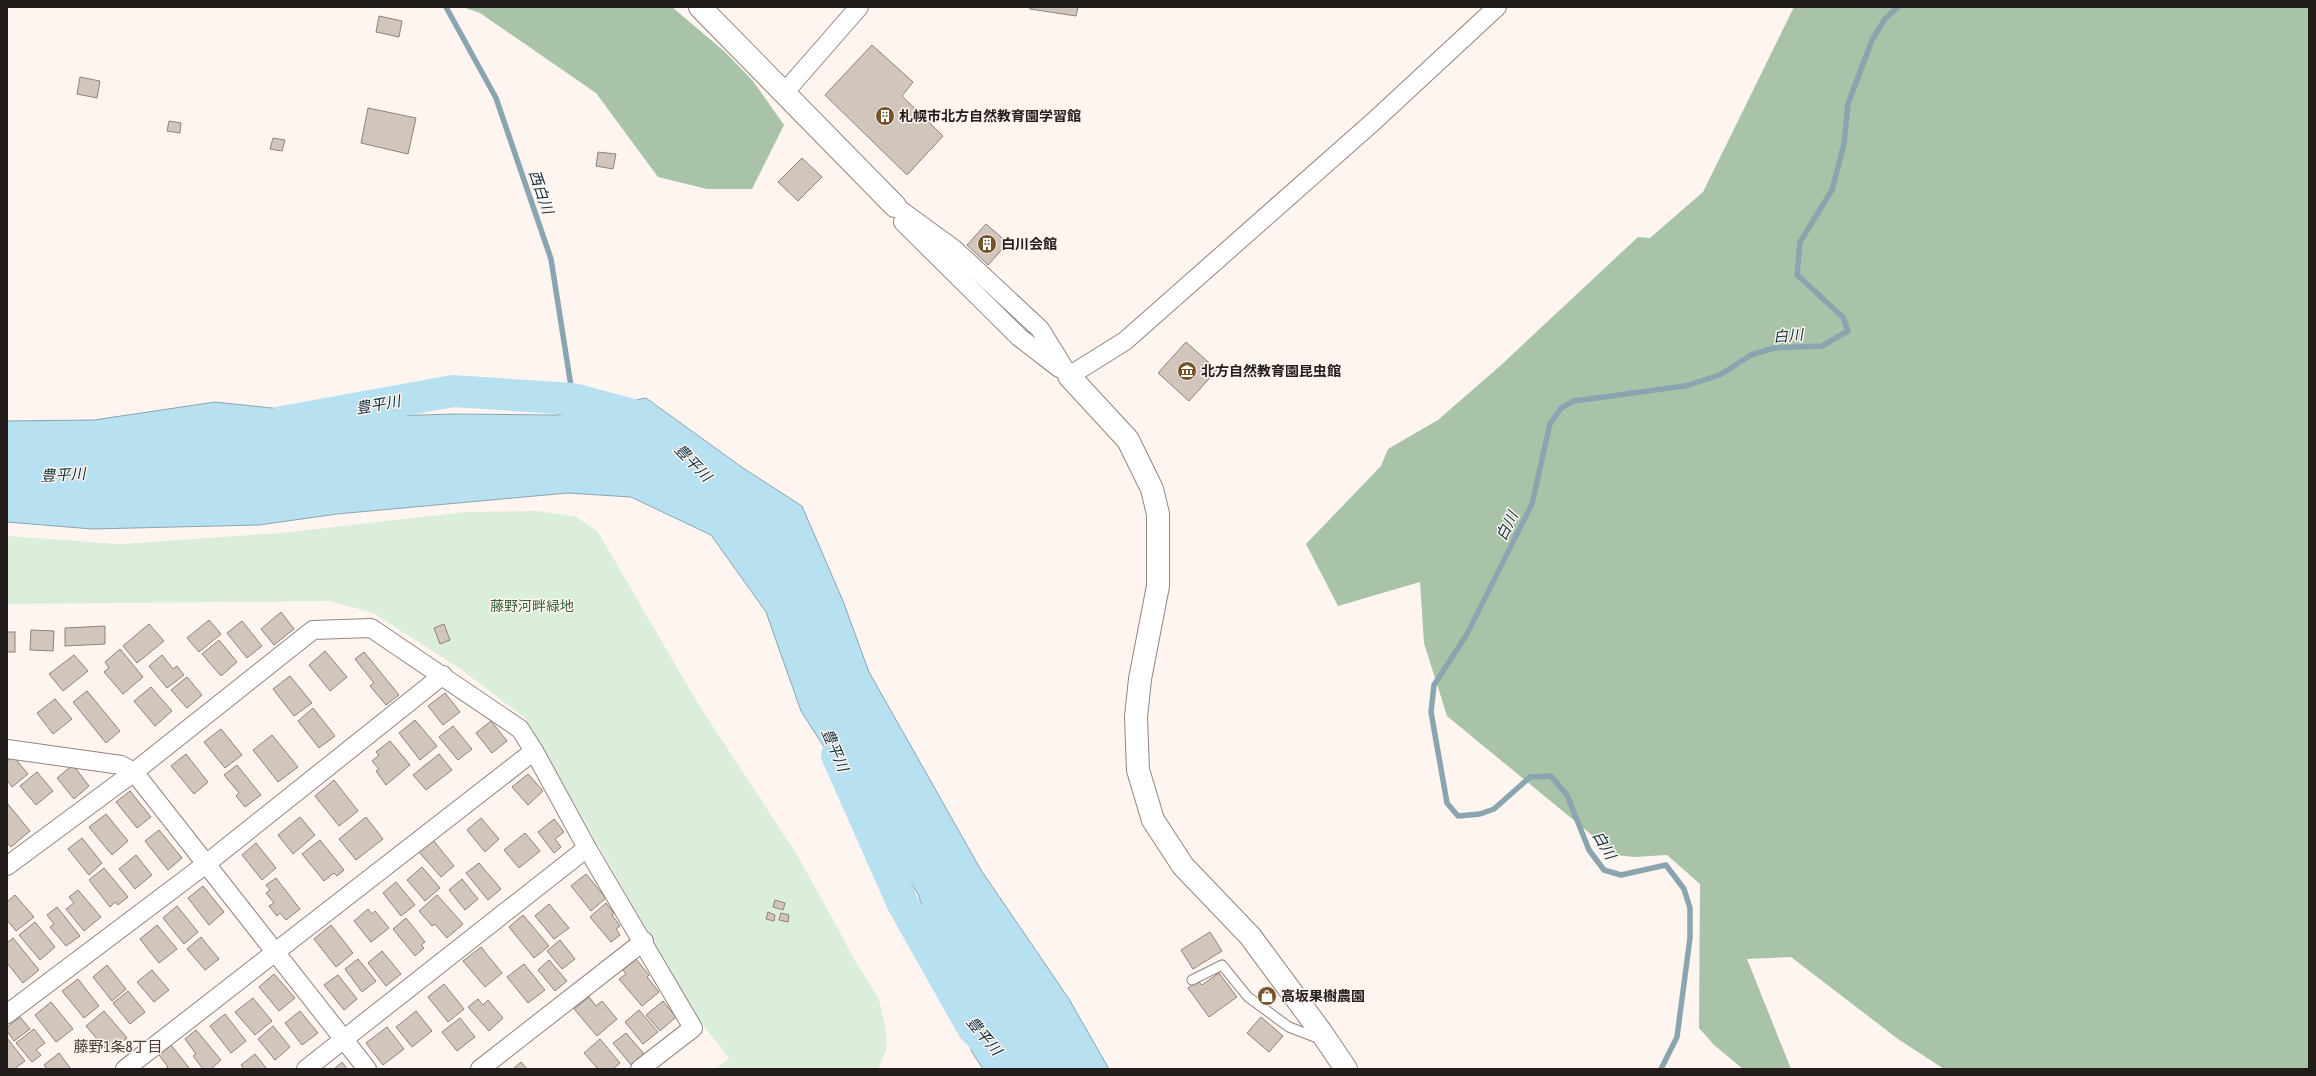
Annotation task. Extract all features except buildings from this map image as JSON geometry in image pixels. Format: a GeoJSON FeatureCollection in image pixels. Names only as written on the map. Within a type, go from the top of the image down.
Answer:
{"type":"FeatureCollection","features":[{"type":"Feature","properties":{"kind":"street"},"geometry":{"type":"LineString","coordinates":[[700,7],[895,206],[954,249],[1040,329],[1069,376],[1128,440],[1152,489],[1158,514],[1158,586],[1140,679],[1136,717],[1138,770],[1153,820],[1183,866],[1250,936],[1346,1069]]}},
{"type":"Feature","properties":{"kind":"street"},"geometry":{"type":"LineString","coordinates":[[784,93],[859,7]]}},
{"type":"Feature","properties":{"kind":"street"},"geometry":{"type":"LineString","coordinates":[[1069,376],[1125,342],[1373,122],[1497,7]]}},
{"type":"Feature","properties":{"kind":"street"},"geometry":{"type":"LineString","coordinates":[[7,866],[134,772],[313,630],[371,628],[520,729],[534,751],[587,848],[644,942],[693,1028],[640,1069]]}},
{"type":"Feature","properties":{"kind":"street"},"geometry":{"type":"LineString","coordinates":[[7,1014],[206,864],[442,675]]}},
{"type":"Feature","properties":{"kind":"street"},"geometry":{"type":"LineString","coordinates":[[7,749],[121,765],[134,772],[276,951],[367,1069]]}},
{"type":"Feature","properties":{"kind":"street"},"geometry":{"type":"LineString","coordinates":[[125,1069],[534,751]]}},
{"type":"Feature","properties":{"kind":"street"},"geometry":{"type":"LineString","coordinates":[[306,1069],[587,848]]}},
{"type":"Feature","properties":{"kind":"street"},"geometry":{"type":"LineString","coordinates":[[480,1069],[644,942]]}},
{"type":"Feature","properties":{"kind":"lane"},"geometry":{"type":"LineString","coordinates":[[1192,980],[1222,965],[1248,997],[1289,1027],[1327,1041]]}},
{"type":"Feature","properties":{"kind":"green space"},"geometry":{"type":"Polygon","coordinates":[[[463,7],[672,7],[725,52],[753,81],[784,125],[752,189],[707,189],[658,177],[596,93],[480,13],[463,7]]]}},
{"type":"Feature","properties":{"kind":"green space"},"geometry":{"type":"Polygon","coordinates":[[[1794,7],[2309,7],[2309,1069],[1944,1069],[1898,1039],[1791,957],[1747,959],[1791,1069],[1743,1069],[1714,1045],[1699,1028],[1700,884],[1667,855],[1634,857],[1616,855],[1447,716],[1424,643],[1420,582],[1338,606],[1306,544],[1381,466],[1388,449],[1438,420],[1500,366],[1638,237],[1650,238],[1703,192],[1794,7]]]}},
{"type":"Feature","properties":{"kind":"green space","name":"藤野河畔緑地"},"geometry":{"type":"Polygon","coordinates":[[[536,511],[575,516],[598,532],[697,702],[799,858],[856,962],[879,999],[886,1031],[887,1048],[878,1069],[716,1069],[729,1058],[699,1020],[525,718],[459,668],[373,613],[330,601],[7,604],[7,536],[120,544],[281,533],[466,512],[536,511]]]}},
{"type":"Feature","properties":{"kind":"water"},"geometry":{"type":"Polygon","coordinates":[[[646,398],[743,468],[802,506],[843,601],[869,672],[981,870],[1069,999],[1109,1069],[983,1069],[972,1052],[918,894],[801,711],[766,612],[711,535],[631,497],[568,493],[337,514],[259,525],[92,529],[7,522],[7,421],[94,420],[215,402],[357,417],[453,414],[557,415],[646,398]]]}},
{"type":"Feature","properties":{"kind":"waterway","name":"西白川"},"geometry":{"type":"LineString","coordinates":[[446,7],[496,98],[551,259],[573,399]]}},
{"type":"Feature","properties":{"kind":"waterway","name":"白川"},"geometry":{"type":"LineString","coordinates":[[1661,1069],[1677,1037],[1690,938],[1690,908],[1684,889],[1666,865],[1621,875],[1604,870],[1589,850],[1567,795],[1551,776],[1530,777],[1494,809],[1480,814],[1458,816],[1447,803],[1431,712],[1434,685],[1467,634],[1532,504],[1550,424],[1561,408],[1574,401],[1685,386],[1720,375],[1751,355],[1774,348],[1822,346],[1848,331],[1843,317],[1797,275],[1800,242],[1832,190],[1844,144],[1848,104],[1872,40],[1885,19],[1898,7]]}},
{"type":"Feature","properties":{"kind":"waterway","name":"豊平川"},"geometry":{"type":"LineString","coordinates":[[282,422],[453,391],[573,399],[633,415],[643,422]]}},
{"type":"Feature","properties":{"kind":"waterway","name":"豊平川"},"geometry":{"type":"LineString","coordinates":[[837,755],[903,904],[973,1028],[1013,1069]]}},
{"type":"Feature","properties":{"kind":"place","name":"札幌市北方自然教育園学習館"},"geometry":{"type":"Point","coordinates":[885,116]}},
{"type":"Feature","properties":{"kind":"place","name":"白川会館"},"geometry":{"type":"Point","coordinates":[987,244]}},
{"type":"Feature","properties":{"kind":"place","name":"北方自然教育園昆虫館"},"geometry":{"type":"Point","coordinates":[1187,371]}},
{"type":"Feature","properties":{"kind":"place","name":"高坂果樹農園"},"geometry":{"type":"Point","coordinates":[1267,996]}},
{"type":"Feature","properties":{"kind":"district","name":"藤野1条8丁目"},"geometry":{"type":"Point","coordinates":[118,1047]}}]}
